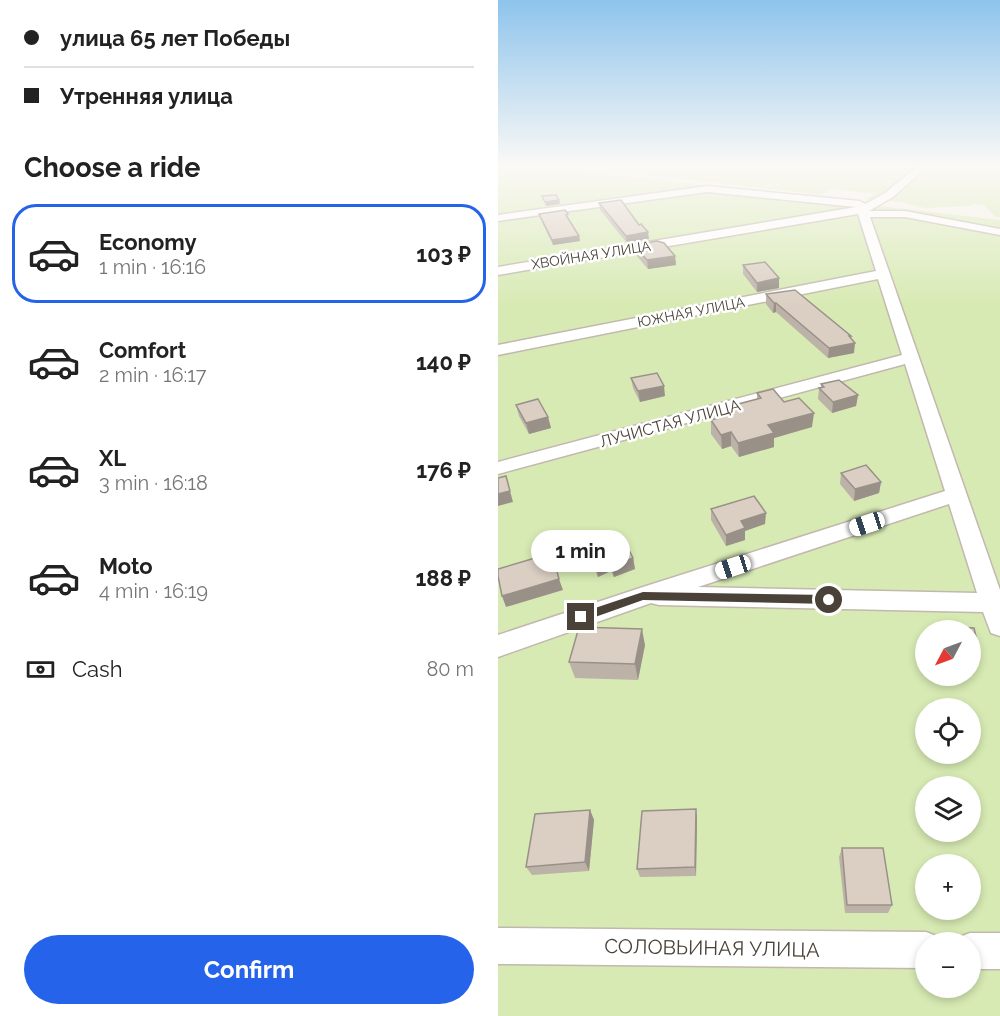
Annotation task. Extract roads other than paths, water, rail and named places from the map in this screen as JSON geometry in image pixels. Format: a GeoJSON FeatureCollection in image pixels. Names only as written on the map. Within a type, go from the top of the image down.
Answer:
{"type":"FeatureCollection","features":[{"type":"Feature","properties":{"kind":"street"},"geometry":{"type":"LineString","coordinates":[[498,218],[538,212]]}},
{"type":"Feature","properties":{"kind":"street","name":"ХВОЙНАЯ УЛИЦА"},"geometry":{"type":"LineString","coordinates":[[498,271],[860,212]]}},
{"type":"Feature","properties":{"kind":"street"},"geometry":{"type":"LineString","coordinates":[[863,212],[1000,626]]}},
{"type":"Feature","properties":{"kind":"street"},"geometry":{"type":"LineString","coordinates":[[872,212],[905,214],[1000,232]]}},
{"type":"Feature","properties":{"kind":"street","name":"ЮЖНАЯ УЛИЦА"},"geometry":{"type":"LineString","coordinates":[[498,350],[883,274]]}},
{"type":"Feature","properties":{"kind":"street","name":"ЛУЧИСТАЯ УЛИЦА"},"geometry":{"type":"LineString","coordinates":[[498,468],[911,358]]}},
{"type":"Feature","properties":{"kind":"street"},"geometry":{"type":"LineString","coordinates":[[498,646],[643,596],[956,495]]}},
{"type":"Feature","properties":{"kind":"street"},"geometry":{"type":"LineString","coordinates":[[643,596],[992,603]]}},
{"type":"Feature","properties":{"kind":"street","name":"СОЛОВЬИНАЯ УЛИЦА"},"geometry":{"type":"LineString","coordinates":[[498,945],[915,950]]}},
{"type":"Feature","properties":{"kind":"street"},"geometry":{"type":"LineString","coordinates":[[981,951],[1000,951]]}}]}
